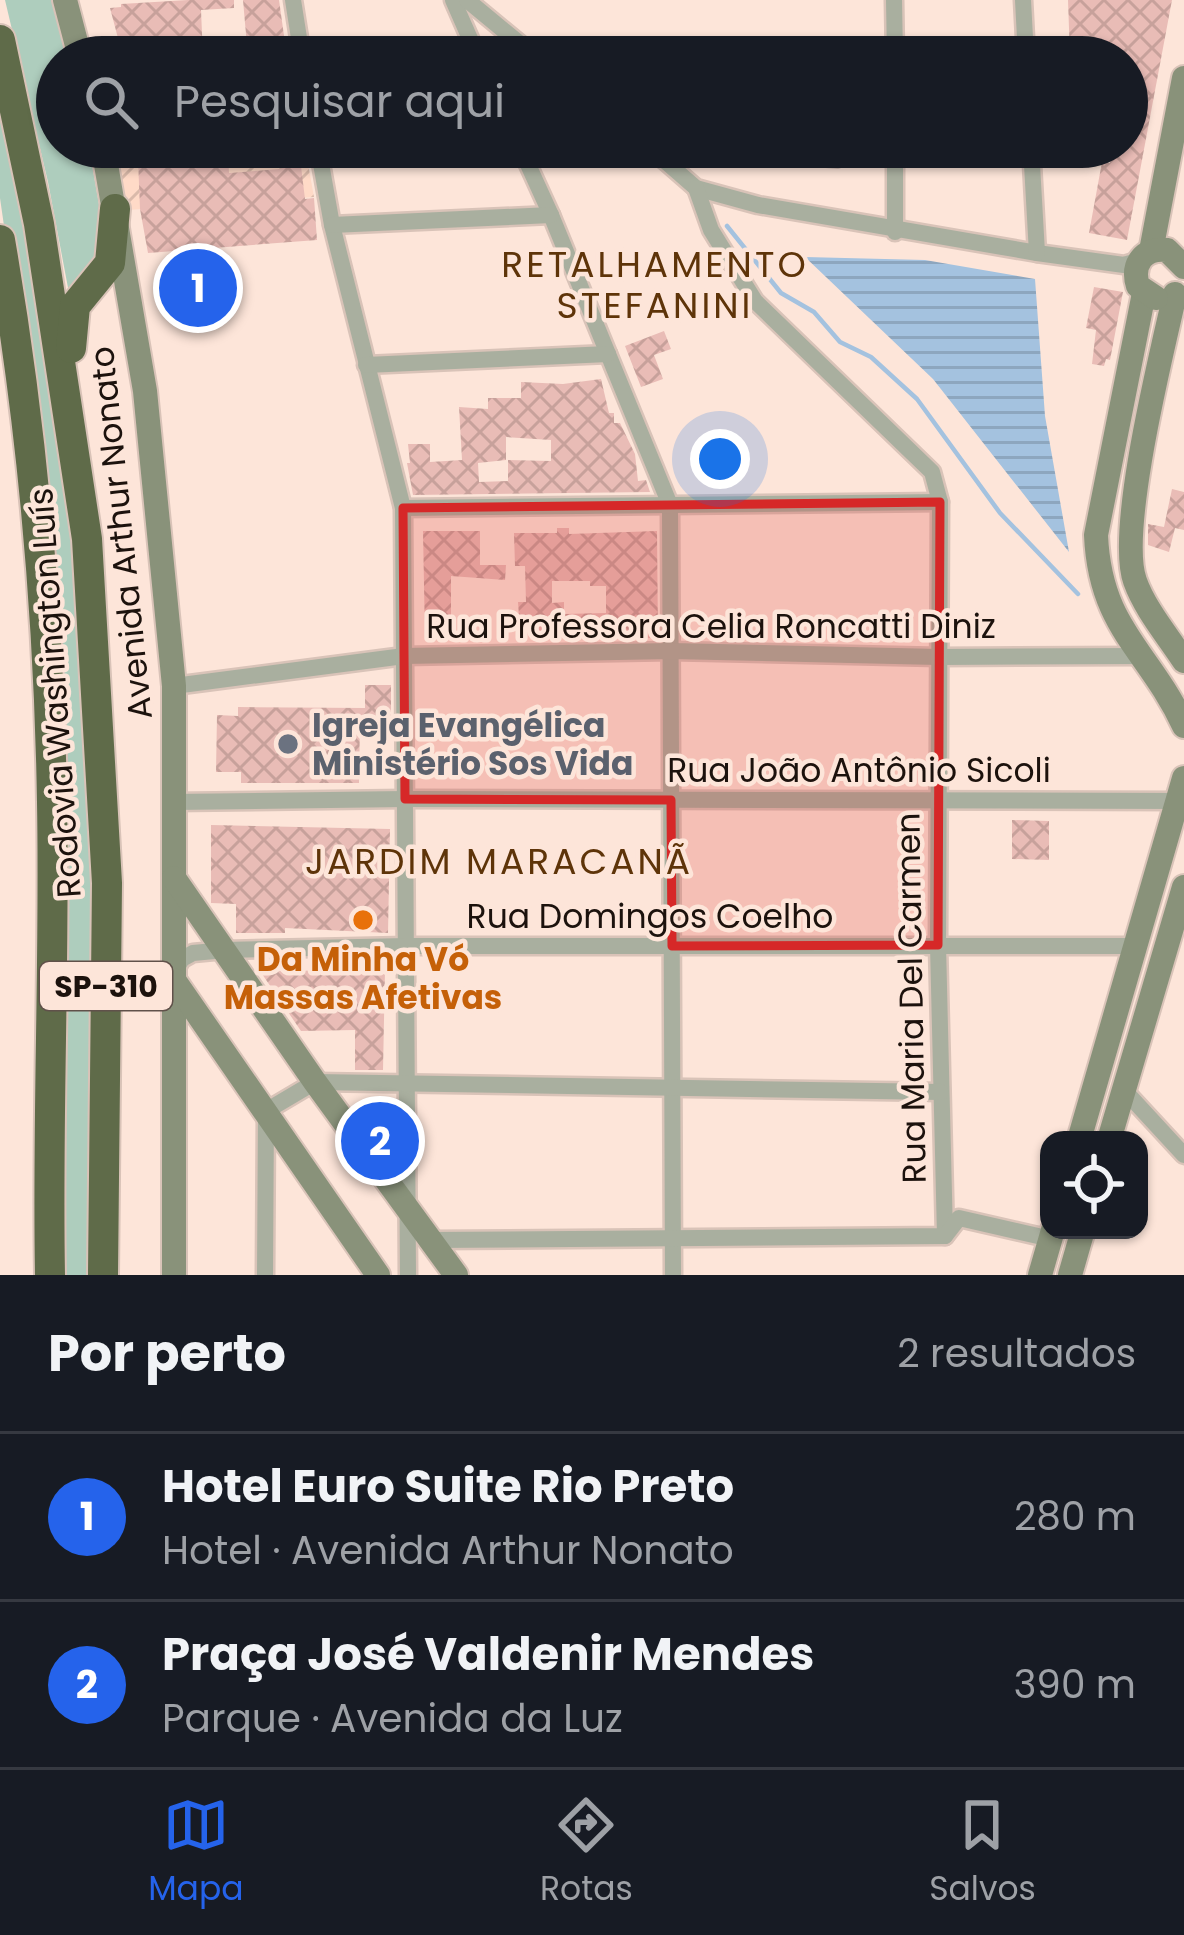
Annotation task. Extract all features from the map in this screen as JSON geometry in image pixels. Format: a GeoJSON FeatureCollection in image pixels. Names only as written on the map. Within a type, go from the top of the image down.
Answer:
{"type":"FeatureCollection","features":[{"type":"Feature","properties":{"kind":"highway","name":"Rodovia Washington Luís"},"geometry":{"type":"LineString","coordinates":[[0,40],[39,224],[86,539],[107,883],[103,1275]]}},
{"type":"Feature","properties":{"kind":"highway"},"geometry":{"type":"LineString","coordinates":[[86,539],[71,320],[82,297],[110,263],[115,209]]}},
{"type":"Feature","properties":{"kind":"highway","name":"Rodovia Washington Luís"},"geometry":{"type":"LineString","coordinates":[[0,240],[36,501],[48,672],[50,1275]]}},
{"type":"Feature","properties":{"kind":"highway"},"geometry":{"type":"LineString","coordinates":[[0,352],[48,672]]}},
{"type":"Feature","properties":{"kind":"main road"},"geometry":{"type":"LineString","coordinates":[[65,0],[74,36]]}},
{"type":"Feature","properties":{"kind":"main road"},"geometry":{"type":"LineString","coordinates":[[1184,78],[1139,269],[1096,536],[1104,592],[1122,631],[1184,726]]}},
{"type":"Feature","properties":{"kind":"main road","name":"Avenida Arthur Nonato"},"geometry":{"type":"LineString","coordinates":[[107,168],[146,391],[174,686],[174,1275]]}},
{"type":"Feature","properties":{"kind":"main road"},"geometry":{"type":"LineString","coordinates":[[1139,269],[1167,250],[1182,274],[1148,418],[1130,554],[1134,579],[1145,602],[1184,661]]}},
{"type":"Feature","properties":{"kind":"main road"},"geometry":{"type":"LineString","coordinates":[[1139,269],[1160,299],[1182,274]]}},
{"type":"Feature","properties":{"kind":"main road"},"geometry":{"type":"LineString","coordinates":[[1082,1131],[1182,793]]}},
{"type":"Feature","properties":{"kind":"main road"},"geometry":{"type":"LineString","coordinates":[[174,878],[455,1275]]}},
{"type":"Feature","properties":{"kind":"main road"},"geometry":{"type":"LineString","coordinates":[[1112,1131],[1184,886]]}},
{"type":"Feature","properties":{"kind":"main road"},"geometry":{"type":"LineString","coordinates":[[174,977],[378,1275]]}},
{"type":"Feature","properties":{"kind":"main road"},"geometry":{"type":"LineString","coordinates":[[1040,1275],[1051,1239]]}},
{"type":"Feature","properties":{"kind":"main road"},"geometry":{"type":"LineString","coordinates":[[1070,1275],[1081,1239]]}},
{"type":"Feature","properties":{"kind":"street"},"geometry":{"type":"LineString","coordinates":[[293,0],[299,36]]}},
{"type":"Feature","properties":{"kind":"street"},"geometry":{"type":"LineString","coordinates":[[453,0],[471,36]]}},
{"type":"Feature","properties":{"kind":"street"},"geometry":{"type":"LineString","coordinates":[[467,0],[508,35]]}},
{"type":"Feature","properties":{"kind":"street"},"geometry":{"type":"LineString","coordinates":[[894,0],[895,36]]}},
{"type":"Feature","properties":{"kind":"street"},"geometry":{"type":"LineString","coordinates":[[1023,0],[1025,36]]}},
{"type":"Feature","properties":{"kind":"street"},"geometry":{"type":"LineString","coordinates":[[322,168],[403,508],[408,1275]]}},
{"type":"Feature","properties":{"kind":"street"},"geometry":{"type":"LineString","coordinates":[[530,168],[670,505],[673,1275]]}},
{"type":"Feature","properties":{"kind":"street"},"geometry":{"type":"LineString","coordinates":[[673,168],[696,188],[758,206],[1139,269]]}},
{"type":"Feature","properties":{"kind":"street"},"geometry":{"type":"LineString","coordinates":[[895,168],[896,232]]}},
{"type":"Feature","properties":{"kind":"street"},"geometry":{"type":"LineString","coordinates":[[1032,168],[1037,253]]}},
{"type":"Feature","properties":{"kind":"street","name":"Rua Maria Del Carmen"},"geometry":{"type":"LineString","coordinates":[[696,188],[711,230],[755,301],[932,472],[940,502],[938,945],[945,1236]]}},
{"type":"Feature","properties":{"kind":"street"},"geometry":{"type":"LineString","coordinates":[[332,226],[551,214]]}},
{"type":"Feature","properties":{"kind":"street"},"geometry":{"type":"LineString","coordinates":[[366,365],[608,354]]}},
{"type":"Feature","properties":{"kind":"street"},"geometry":{"type":"LineString","coordinates":[[403,508],[940,502]]}},
{"type":"Feature","properties":{"kind":"street"},"geometry":{"type":"LineString","coordinates":[[1106,655],[1122,631]]}},
{"type":"Feature","properties":{"kind":"street","name":"Rua Professora Celia Roncatti Diniz"},"geometry":{"type":"LineString","coordinates":[[174,686],[404,656],[670,651],[1140,656]]}},
{"type":"Feature","properties":{"kind":"street","name":"Rua João Antônio Sicoli"},"geometry":{"type":"LineString","coordinates":[[173,802],[938,800],[1182,793]]}},
{"type":"Feature","properties":{"kind":"street","name":"Rua Domingos Coelho"},"geometry":{"type":"LineString","coordinates":[[174,977],[182,958],[225,950],[1136,946]]}},
{"type":"Feature","properties":{"kind":"street"},"geometry":{"type":"LineString","coordinates":[[265,1275],[266,1111],[315,1082],[940,1093]]}},
{"type":"Feature","properties":{"kind":"street"},"geometry":{"type":"LineString","coordinates":[[1124,1090],[1184,1154]]}},
{"type":"Feature","properties":{"kind":"street"},"geometry":{"type":"LineString","coordinates":[[431,1240],[945,1236],[959,1218],[1040,1232]]}},
{"type":"Feature","properties":{"kind":"highlighted area"},"geometry":{"type":"Polygon","coordinates":[[[940,502],[938,945],[672,946],[671,800],[405,799],[403,508],[940,502]]]}},
{"type":"Feature","properties":{"kind":"shaded area"},"geometry":{"type":"Polygon","coordinates":[[[118,168],[309,168],[314,197],[128,210],[118,168]]]}},
{"type":"Feature","properties":{"kind":"green space"},"geometry":{"type":"Polygon","coordinates":[[[5,0],[53,0],[62,36],[36,36],[36,131],[5,0]]]}},
{"type":"Feature","properties":{"kind":"green space"},"geometry":{"type":"Polygon","coordinates":[[[0,74],[66,451],[95,756],[95,1275],[55,1275],[37,455],[0,198],[0,74]]]}},
{"type":"Feature","properties":{"kind":"green space"},"geometry":{"type":"Polygon","coordinates":[[[45,168],[93,168],[106,245],[69,293],[45,168]]]}},
{"type":"Feature","properties":{"kind":"green space"},"geometry":{"type":"Polygon","coordinates":[[[389,1107],[396,1174],[347,1109],[389,1107]]]}},
{"type":"Feature","properties":{"kind":"water"},"geometry":{"type":"Polygon","coordinates":[[[805,257],[925,260],[1035,279],[1045,416],[1069,552],[933,379],[805,257]]]}},
{"type":"Feature","properties":{"kind":"building"},"geometry":{"type":"Polygon","coordinates":[[[234,0],[234,8],[201,10],[202,36],[117,36],[110,8],[234,0]]]}},
{"type":"Feature","properties":{"kind":"building"},"geometry":{"type":"Polygon","coordinates":[[[243,0],[279,0],[284,36],[246,36],[243,0]]]}},
{"type":"Feature","properties":{"kind":"building"},"geometry":{"type":"Polygon","coordinates":[[[1068,0],[1172,0],[1148,128],[1148,36],[1069,36],[1068,0]]]}},
{"type":"Feature","properties":{"kind":"building"},"geometry":{"type":"Polygon","coordinates":[[[138,168],[229,168],[229,173],[301,168],[305,199],[314,198],[317,240],[148,253],[138,168]]]}},
{"type":"Feature","properties":{"kind":"building"},"geometry":{"type":"Polygon","coordinates":[[[1101,168],[1140,168],[1127,240],[1089,233],[1101,168]]]}},
{"type":"Feature","properties":{"kind":"building"},"geometry":{"type":"Polygon","coordinates":[[[238,272],[240,296],[158,303],[156,279],[238,272]]]}},
{"type":"Feature","properties":{"kind":"building"},"geometry":{"type":"Polygon","coordinates":[[[1094,287],[1123,292],[1110,360],[1104,366],[1092,364],[1096,330],[1086,328],[1094,287]]]}},
{"type":"Feature","properties":{"kind":"building"},"geometry":{"type":"Polygon","coordinates":[[[664,331],[671,349],[654,355],[663,379],[641,387],[625,346],[664,331]]]}},
{"type":"Feature","properties":{"kind":"building"},"geometry":{"type":"Polygon","coordinates":[[[601,379],[609,413],[614,413],[614,423],[620,423],[635,454],[638,481],[646,480],[650,492],[413,495],[408,444],[430,444],[430,462],[462,460],[459,407],[488,409],[488,398],[521,398],[521,382],[601,379]],[[506,437],[506,460],[478,463],[479,482],[508,481],[508,460],[551,461],[551,440],[506,437]]]}},
{"type":"Feature","properties":{"kind":"building"},"geometry":{"type":"Polygon","coordinates":[[[1172,489],[1184,492],[1184,530],[1175,528],[1169,552],[1148,545],[1148,524],[1164,527],[1172,489]]]}},
{"type":"Feature","properties":{"kind":"building"},"geometry":{"type":"Polygon","coordinates":[[[557,528],[569,528],[569,534],[657,531],[658,638],[571,639],[571,629],[530,635],[530,630],[520,630],[518,602],[526,602],[525,566],[515,566],[514,533],[557,533],[557,528]],[[552,581],[552,603],[564,602],[564,614],[606,613],[606,586],[590,586],[590,581],[552,581]]]}},
{"type":"Feature","properties":{"kind":"building"},"geometry":{"type":"Polygon","coordinates":[[[423,531],[480,531],[480,565],[506,565],[505,580],[451,576],[451,639],[425,638],[423,531]]]}},
{"type":"Feature","properties":{"kind":"building","name":"Igreja Evangélica Ministério Sos Vida"},"geometry":{"type":"Polygon","coordinates":[[[365,685],[391,685],[391,720],[360,720],[359,783],[241,783],[241,772],[216,772],[217,715],[238,716],[238,707],[365,708],[365,685]]]}},
{"type":"Feature","properties":{"kind":"building"},"geometry":{"type":"Polygon","coordinates":[[[1012,820],[1049,821],[1049,860],[1012,859],[1012,820]]]}},
{"type":"Feature","properties":{"kind":"building"},"geometry":{"type":"Polygon","coordinates":[[[211,825],[390,829],[388,933],[285,928],[285,933],[236,933],[236,904],[211,903],[211,825]]]}},
{"type":"Feature","properties":{"kind":"building"},"geometry":{"type":"Polygon","coordinates":[[[385,970],[383,1070],[355,1070],[355,1030],[301,1031],[260,971],[385,970]]]}},
{"type":"Feature","properties":{"kind":"waterway"},"geometry":{"type":"LineString","coordinates":[[727,226],[781,293],[814,312],[840,342],[871,357],[917,399],[1000,513],[1078,594]]}},
{"type":"Feature","properties":{"kind":"place","name":"Hotel Euro Suite Rio Preto"},"geometry":{"type":"Point","coordinates":[198,288]}},
{"type":"Feature","properties":{"kind":"place","name":"Igreja Evangélica Ministério Sos Vida"},"geometry":{"type":"Point","coordinates":[288,744]}},
{"type":"Feature","properties":{"kind":"place","name":"Da Minha Vó Massas Afetivas"},"geometry":{"type":"Point","coordinates":[363,920]}},
{"type":"Feature","properties":{"kind":"place","name":"Praça José Valdenir Mendes"},"geometry":{"type":"Point","coordinates":[380,1141]}},
{"type":"Feature","properties":{"kind":"district","name":"RETALHAMENTO STEFANINI"},"geometry":{"type":"Point","coordinates":[655,284]}},
{"type":"Feature","properties":{"kind":"district","name":"JARDIM MARACANÃ"},"geometry":{"type":"Point","coordinates":[499,861]}}]}
